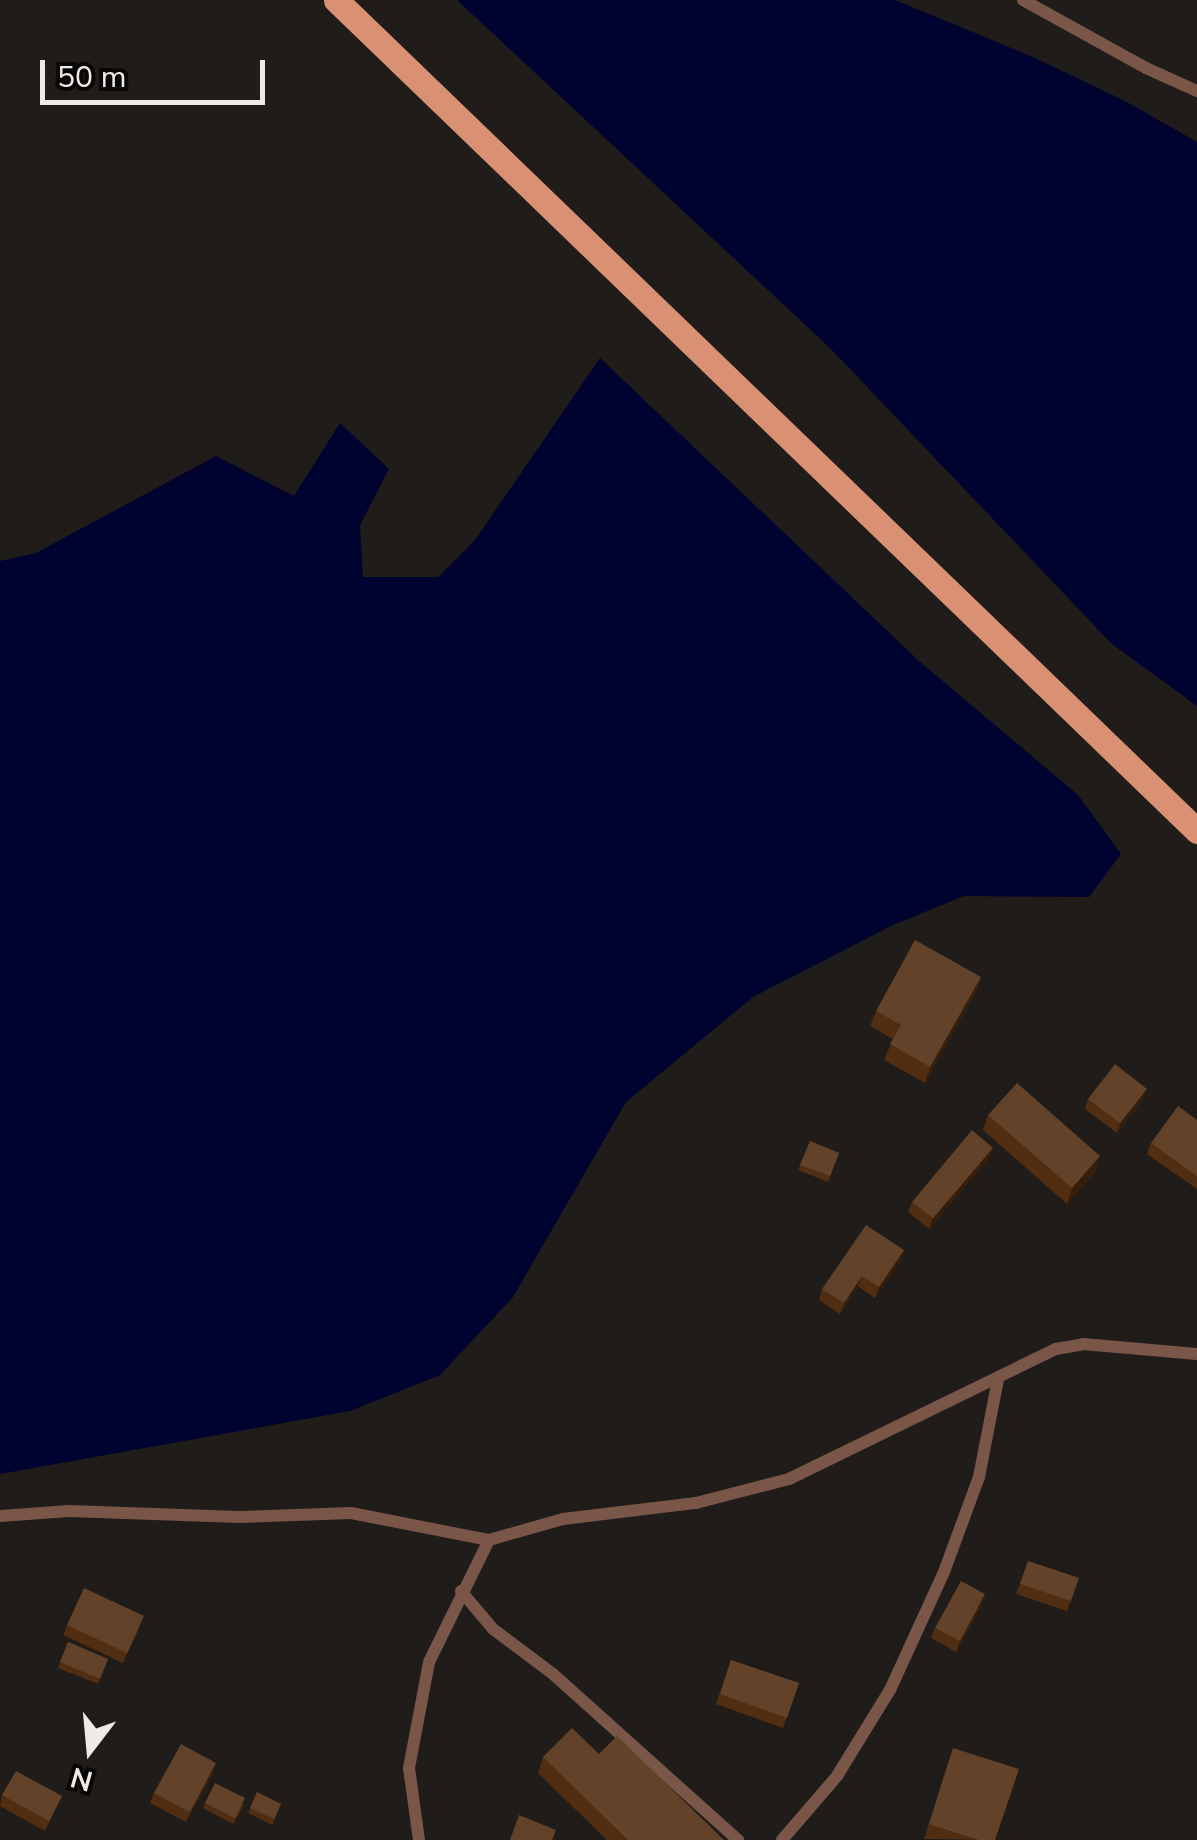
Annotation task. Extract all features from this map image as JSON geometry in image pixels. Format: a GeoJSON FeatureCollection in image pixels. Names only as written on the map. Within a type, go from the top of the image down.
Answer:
{"type":"FeatureCollection","features":[{"type":"Feature","properties":{"kind":"main road"},"geometry":{"type":"LineString","coordinates":[[336,0],[1197,832]]}},
{"type":"Feature","properties":{"kind":"lane"},"geometry":{"type":"LineString","coordinates":[[1023,0],[1146,68],[1197,91]]}},
{"type":"Feature","properties":{"kind":"lane"},"geometry":{"type":"LineString","coordinates":[[0,1516],[69,1511],[239,1517],[351,1513],[488,1540],[562,1519],[696,1503],[789,1480],[1056,1349],[1083,1344],[1197,1354]]}},
{"type":"Feature","properties":{"kind":"lane"},"geometry":{"type":"LineString","coordinates":[[782,1840],[837,1776],[890,1690],[944,1572],[979,1477],[998,1379]]}},
{"type":"Feature","properties":{"kind":"lane"},"geometry":{"type":"LineString","coordinates":[[419,1840],[409,1768],[429,1662],[488,1540]]}},
{"type":"Feature","properties":{"kind":"lane"},"geometry":{"type":"LineString","coordinates":[[461,1590],[493,1629],[553,1674],[738,1840]]}},
{"type":"Feature","properties":{"kind":"water"},"geometry":{"type":"Polygon","coordinates":[[[457,0],[895,0],[1033,57],[1125,101],[1197,142],[1197,706],[1112,644],[830,348],[457,0]]]}},
{"type":"Feature","properties":{"kind":"water"},"geometry":{"type":"Polygon","coordinates":[[[600,358],[919,661],[1078,795],[1121,854],[1089,897],[964,896],[893,925],[753,997],[626,1102],[513,1297],[440,1375],[350,1411],[0,1474],[0,561],[36,553],[216,456],[294,496],[340,423],[389,469],[360,525],[363,577],[438,577],[475,540],[600,358]]]}},
{"type":"Feature","properties":{"kind":"building"},"geometry":{"type":"Polygon","coordinates":[[[915,940],[981,977],[930,1067],[890,1044],[901,1025],[876,1011],[915,940]]]}},
{"type":"Feature","properties":{"kind":"building"},"geometry":{"type":"Polygon","coordinates":[[[1115,1064],[1147,1089],[1120,1123],[1088,1099],[1115,1064]]]}},
{"type":"Feature","properties":{"kind":"building"},"geometry":{"type":"Polygon","coordinates":[[[1017,1083],[1100,1156],[1072,1188],[988,1115],[1017,1083]]]}},
{"type":"Feature","properties":{"kind":"building"},"geometry":{"type":"Polygon","coordinates":[[[1178,1106],[1197,1120],[1197,1176],[1151,1143],[1178,1106]]]}},
{"type":"Feature","properties":{"kind":"building"},"geometry":{"type":"Polygon","coordinates":[[[972,1130],[993,1148],[933,1218],[912,1202],[972,1130]]]}},
{"type":"Feature","properties":{"kind":"building"},"geometry":{"type":"Polygon","coordinates":[[[810,1141],[839,1153],[830,1176],[800,1165],[810,1141]]]}},
{"type":"Feature","properties":{"kind":"building"},"geometry":{"type":"Polygon","coordinates":[[[866,1225],[904,1250],[879,1287],[862,1276],[844,1303],[822,1289],[866,1225]]]}},
{"type":"Feature","properties":{"kind":"building"},"geometry":{"type":"Polygon","coordinates":[[[1028,1561],[1079,1578],[1071,1601],[1020,1584],[1028,1561]]]}},
{"type":"Feature","properties":{"kind":"building"},"geometry":{"type":"Polygon","coordinates":[[[961,1581],[985,1594],[960,1641],[935,1628],[961,1581]]]}},
{"type":"Feature","properties":{"kind":"building"},"geometry":{"type":"Polygon","coordinates":[[[84,1588],[144,1616],[127,1653],[67,1625],[84,1588]]]}},
{"type":"Feature","properties":{"kind":"building"},"geometry":{"type":"Polygon","coordinates":[[[68,1642],[108,1659],[100,1679],[60,1662],[68,1642]]]}},
{"type":"Feature","properties":{"kind":"building"},"geometry":{"type":"Polygon","coordinates":[[[731,1660],[799,1683],[787,1718],[720,1694],[731,1660]]]}},
{"type":"Feature","properties":{"kind":"building"},"geometry":{"type":"Polygon","coordinates":[[[572,1728],[599,1754],[617,1736],[724,1840],[628,1840],[543,1757],[572,1728]]]}},
{"type":"Feature","properties":{"kind":"building"},"geometry":{"type":"Polygon","coordinates":[[[181,1744],[216,1763],[190,1812],[154,1793],[181,1744]]]}},
{"type":"Feature","properties":{"kind":"building"},"geometry":{"type":"Polygon","coordinates":[[[953,1748],[1019,1769],[995,1840],[979,1840],[929,1824],[953,1748]]]}},
{"type":"Feature","properties":{"kind":"building"},"geometry":{"type":"Polygon","coordinates":[[[16,1771],[62,1796],[49,1821],[2,1795],[16,1771]]]}},
{"type":"Feature","properties":{"kind":"building"},"geometry":{"type":"Polygon","coordinates":[[[215,1783],[245,1798],[235,1818],[205,1803],[215,1783]]]}},
{"type":"Feature","properties":{"kind":"building"},"geometry":{"type":"Polygon","coordinates":[[[257,1792],[281,1804],[274,1819],[250,1808],[257,1792]]]}},
{"type":"Feature","properties":{"kind":"building"},"geometry":{"type":"Polygon","coordinates":[[[519,1815],[556,1830],[552,1840],[510,1840],[519,1815]]]}}]}
